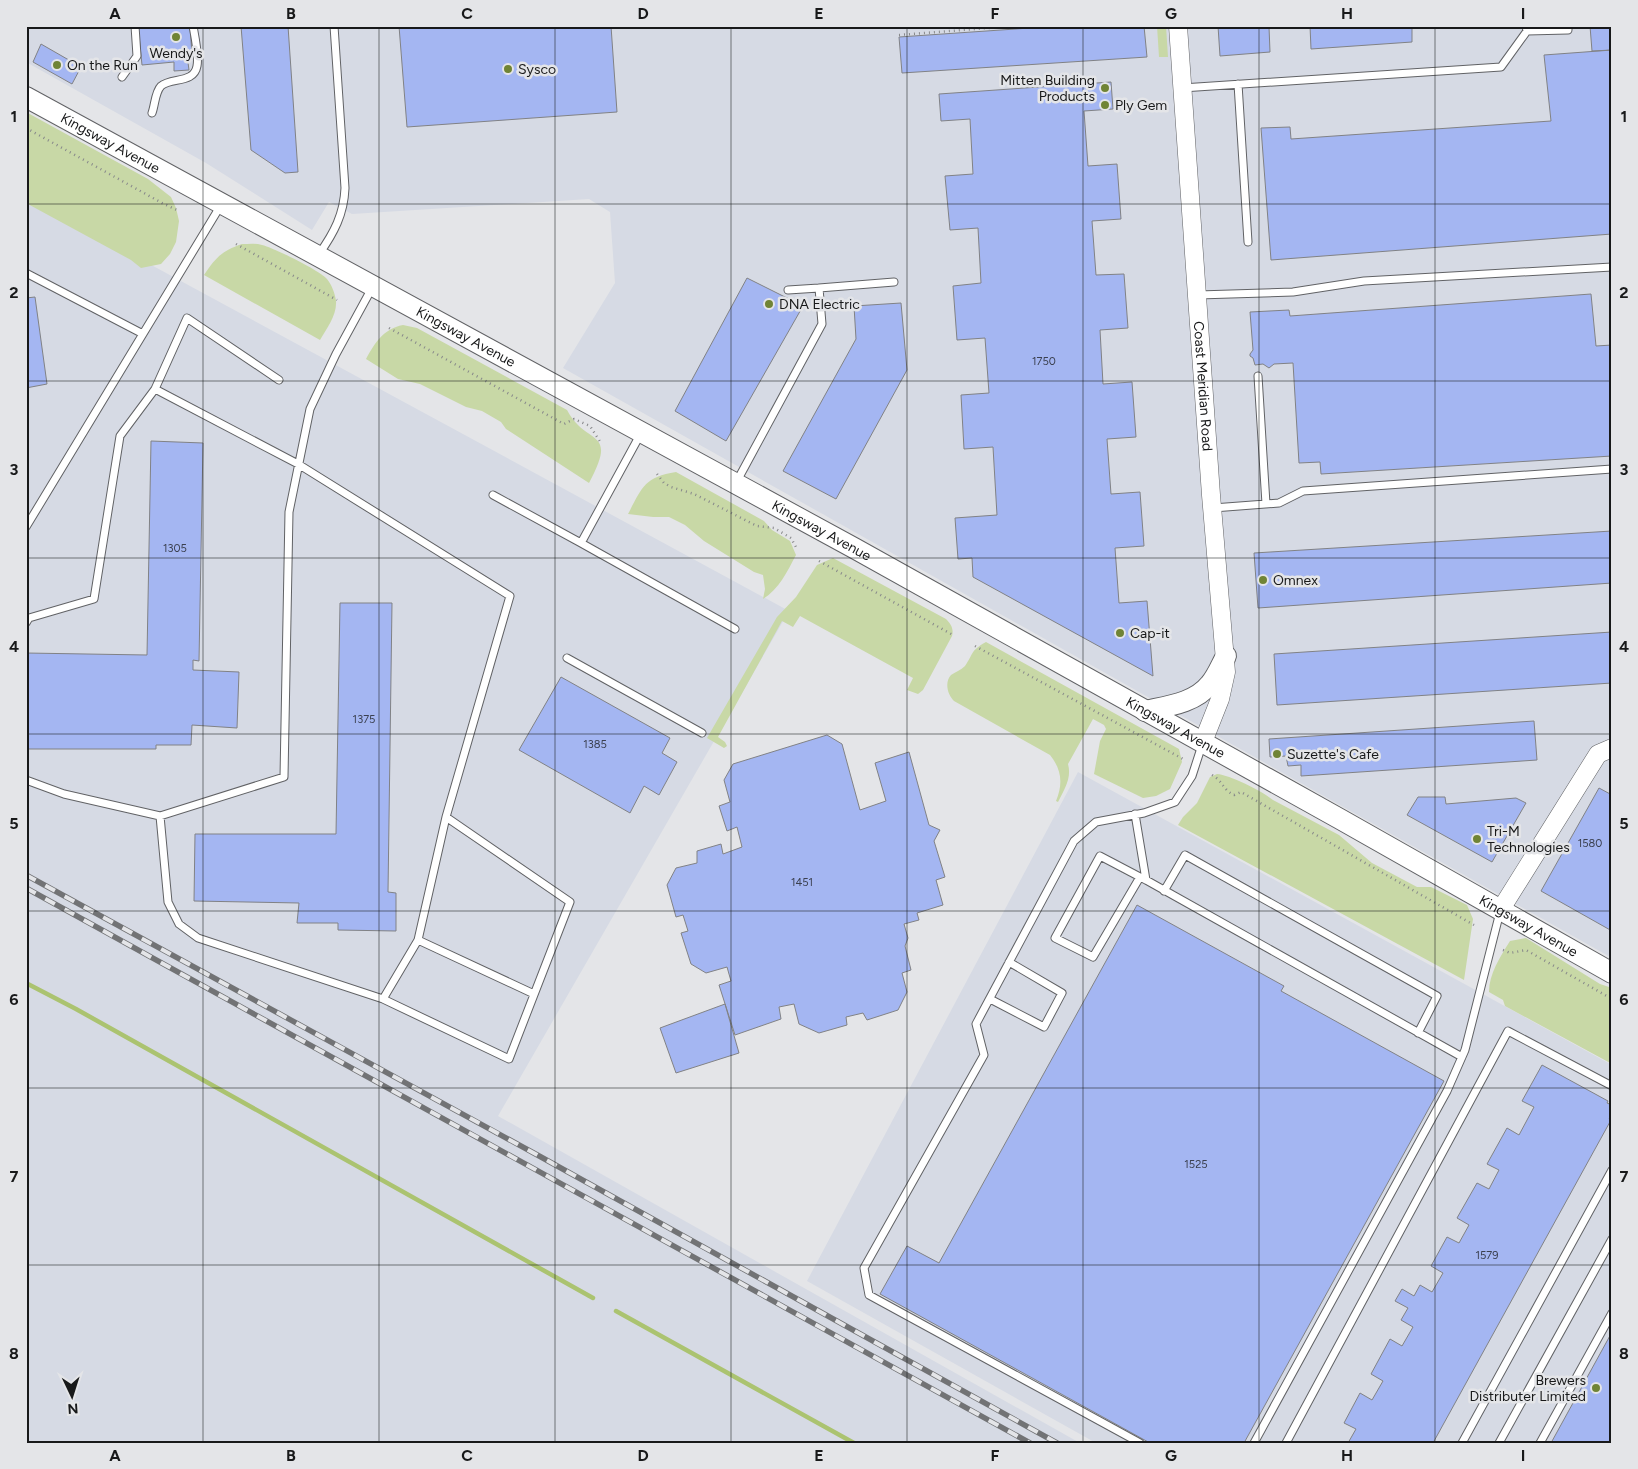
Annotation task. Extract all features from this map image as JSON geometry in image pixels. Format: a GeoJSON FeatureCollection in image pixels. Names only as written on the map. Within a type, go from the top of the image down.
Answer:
{"type":"FeatureCollection","features":[{"type":"Feature","properties":{"kind":"main road","name":"Kingsway Avenue"},"geometry":{"type":"LineString","coordinates":[[26,97],[642,432],[1203,742],[1612,973]]}},
{"type":"Feature","properties":{"kind":"main road"},"geometry":{"type":"LineString","coordinates":[[1145,711],[1170,706],[1194,697],[1203,691],[1215,676],[1226,656]]}},
{"type":"Feature","properties":{"kind":"street","name":"Coast Meridian Road"},"geometry":{"type":"LineString","coordinates":[[1178,26],[1212,508],[1226,656],[1224,690],[1203,742]]}},
{"type":"Feature","properties":{"kind":"street"},"geometry":{"type":"LineString","coordinates":[[1501,909],[1598,754],[1612,748]]}},
{"type":"Feature","properties":{"kind":"lane"},"geometry":{"type":"LineString","coordinates":[[122,77],[137,56],[135,26]]}},
{"type":"Feature","properties":{"kind":"lane"},"geometry":{"type":"LineString","coordinates":[[152,113],[157,93],[162,86],[172,81],[185,80],[194,74],[197,66],[194,26]]}},
{"type":"Feature","properties":{"kind":"lane"},"geometry":{"type":"LineString","coordinates":[[319,256],[332,236],[340,218],[345,188],[334,26]]}},
{"type":"Feature","properties":{"kind":"lane"},"geometry":{"type":"LineString","coordinates":[[1182,88],[1501,67],[1527,29],[1568,30],[1568,26]]}},
{"type":"Feature","properties":{"kind":"lane"},"geometry":{"type":"LineString","coordinates":[[1238,84],[1248,242]]}},
{"type":"Feature","properties":{"kind":"lane"},"geometry":{"type":"LineString","coordinates":[[26,527],[222,202]]}},
{"type":"Feature","properties":{"kind":"lane"},"geometry":{"type":"LineString","coordinates":[[1198,296],[1294,292],[1364,281],[1612,267]]}},
{"type":"Feature","properties":{"kind":"lane"},"geometry":{"type":"LineString","coordinates":[[26,273],[143,334]]}},
{"type":"Feature","properties":{"kind":"lane"},"geometry":{"type":"LineString","coordinates":[[788,290],[894,282]]}},
{"type":"Feature","properties":{"kind":"lane"},"geometry":{"type":"LineString","coordinates":[[26,780],[64,794],[160,816],[284,777],[289,512],[310,409],[336,354],[374,286]]}},
{"type":"Feature","properties":{"kind":"lane"},"geometry":{"type":"LineString","coordinates":[[736,484],[822,324],[819,288]]}},
{"type":"Feature","properties":{"kind":"lane"},"geometry":{"type":"LineString","coordinates":[[26,623],[29,618],[94,599],[120,436],[155,390],[187,318],[279,380]]}},
{"type":"Feature","properties":{"kind":"lane"},"geometry":{"type":"LineString","coordinates":[[1258,376],[1266,504]]}},
{"type":"Feature","properties":{"kind":"lane"},"geometry":{"type":"LineString","coordinates":[[155,390],[298,464],[510,596],[446,817],[418,940],[383,1000]]}},
{"type":"Feature","properties":{"kind":"lane"},"geometry":{"type":"LineString","coordinates":[[581,543],[642,432]]}},
{"type":"Feature","properties":{"kind":"lane"},"geometry":{"type":"LineString","coordinates":[[1212,508],[1279,503],[1303,491],[1612,469]]}},
{"type":"Feature","properties":{"kind":"lane"},"geometry":{"type":"LineString","coordinates":[[493,495],[735,629]]}},
{"type":"Feature","properties":{"kind":"lane"},"geometry":{"type":"LineString","coordinates":[[567,658],[702,733]]}},
{"type":"Feature","properties":{"kind":"lane"},"geometry":{"type":"LineString","coordinates":[[1140,1443],[869,1295],[864,1268],[984,1055],[976,1024],[1074,841],[1096,822],[1135,814],[1175,802],[1192,776],[1203,742]]}},
{"type":"Feature","properties":{"kind":"lane"},"geometry":{"type":"LineString","coordinates":[[1135,814],[1143,879],[1093,957],[1055,938],[1100,856],[1143,879],[1462,1057]]}},
{"type":"Feature","properties":{"kind":"lane"},"geometry":{"type":"LineString","coordinates":[[160,816],[168,902],[179,924],[198,938],[383,1000],[509,1059],[570,902],[446,817]]}},
{"type":"Feature","properties":{"kind":"lane"},"geometry":{"type":"LineString","coordinates":[[1164,891],[1184,855],[1420,986],[1437,996],[1418,1033]]}},
{"type":"Feature","properties":{"kind":"lane"},"geometry":{"type":"LineString","coordinates":[[1254,1443],[1447,1092],[1465,1050],[1501,909]]}},
{"type":"Feature","properties":{"kind":"lane"},"geometry":{"type":"LineString","coordinates":[[418,940],[534,994]]}},
{"type":"Feature","properties":{"kind":"lane"},"geometry":{"type":"LineString","coordinates":[[990,999],[1044,1027],[1049,1019],[1062,993],[1009,962]]}},
{"type":"Feature","properties":{"kind":"lane"},"geometry":{"type":"LineString","coordinates":[[1286,1443],[1508,1031],[1612,1086]]}},
{"type":"Feature","properties":{"kind":"lane"},"geometry":{"type":"LineString","coordinates":[[1462,1443],[1612,1170]]}},
{"type":"Feature","properties":{"kind":"lane"},"geometry":{"type":"LineString","coordinates":[[1499,1443],[1612,1239]]}},
{"type":"Feature","properties":{"kind":"lane"},"geometry":{"type":"LineString","coordinates":[[1540,1443],[1612,1313]]}},
{"type":"Feature","properties":{"kind":"path"},"geometry":{"type":"LineString","coordinates":[[899,34],[1014,26]]}},
{"type":"Feature","properties":{"kind":"path"},"geometry":{"type":"LineString","coordinates":[[26,128],[162,203],[179,210]]}},
{"type":"Feature","properties":{"kind":"path"},"geometry":{"type":"LineString","coordinates":[[236,244],[337,300]]}},
{"type":"Feature","properties":{"kind":"path"},"geometry":{"type":"LineString","coordinates":[[389,328],[564,424],[574,419],[590,426],[601,443]]}},
{"type":"Feature","properties":{"kind":"path"},"geometry":{"type":"LineString","coordinates":[[657,474],[664,483],[671,487],[694,494],[756,526],[774,528],[791,538],[797,549]]}},
{"type":"Feature","properties":{"kind":"path"},"geometry":{"type":"LineString","coordinates":[[820,562],[953,635]]}},
{"type":"Feature","properties":{"kind":"path"},"geometry":{"type":"LineString","coordinates":[[975,646],[1183,759]]}},
{"type":"Feature","properties":{"kind":"path"},"geometry":{"type":"LineString","coordinates":[[1212,775],[1221,780],[1225,790],[1234,795],[1241,792],[1474,926]]}},
{"type":"Feature","properties":{"kind":"path"},"geometry":{"type":"LineString","coordinates":[[1503,950],[1510,953],[1526,950],[1612,998]]}},
{"type":"Feature","properties":{"kind":"shaded area"},"geometry":{"type":"Polygon","coordinates":[[[26,26],[1612,26],[1612,958],[563,368],[615,283],[610,212],[589,199],[352,214],[329,202],[312,230],[206,163],[26,62],[26,26]]]}},
{"type":"Feature","properties":{"kind":"shaded area"},"geometry":{"type":"Polygon","coordinates":[[[26,197],[789,611],[498,1116],[1080,1443],[26,1443],[26,197]]]}},
{"type":"Feature","properties":{"kind":"shaded area"},"geometry":{"type":"Polygon","coordinates":[[[1078,772],[1612,1065],[1612,1443],[1096,1443],[807,1281],[1078,772]]]}},
{"type":"Feature","properties":{"kind":"green space"},"geometry":{"type":"Polygon","coordinates":[[[1157,26],[1166,26],[1168,57],[1159,57],[1157,26]]]}},
{"type":"Feature","properties":{"kind":"green space"},"geometry":{"type":"Polygon","coordinates":[[[26,112],[148,179],[171,197],[179,221],[176,242],[170,254],[161,264],[141,268],[131,260],[26,203],[26,112]]]}},
{"type":"Feature","properties":{"kind":"green space"},"geometry":{"type":"Polygon","coordinates":[[[242,244],[259,244],[276,250],[306,265],[327,279],[334,293],[336,306],[331,321],[320,340],[204,275],[220,255],[242,244]]]}},
{"type":"Feature","properties":{"kind":"green space"},"geometry":{"type":"Polygon","coordinates":[[[403,325],[417,328],[567,410],[575,421],[596,439],[600,445],[601,453],[589,483],[506,429],[501,422],[482,411],[466,407],[420,384],[398,379],[366,359],[376,342],[385,333],[403,325]]]}},
{"type":"Feature","properties":{"kind":"green space"},"geometry":{"type":"Polygon","coordinates":[[[676,472],[764,521],[772,530],[790,541],[796,555],[786,574],[769,595],[763,599],[765,589],[763,575],[754,572],[704,541],[685,525],[669,517],[628,514],[645,485],[657,477],[676,472]]]}},
{"type":"Feature","properties":{"kind":"green space"},"geometry":{"type":"Polygon","coordinates":[[[833,558],[946,619],[949,623],[953,633],[952,636],[923,690],[918,694],[907,690],[913,678],[800,616],[793,627],[782,621],[718,737],[727,746],[724,748],[707,738],[777,617],[796,597],[817,565],[833,558]]]}},
{"type":"Feature","properties":{"kind":"green space"},"geometry":{"type":"Polygon","coordinates":[[[986,642],[1179,749],[1182,762],[1170,789],[1156,796],[1143,798],[1094,774],[1100,741],[1106,729],[1104,725],[1093,719],[1068,764],[1067,784],[1058,802],[1056,801],[1060,789],[1060,777],[1057,766],[1050,755],[954,701],[950,696],[947,685],[951,675],[962,669],[975,650],[986,642]]]}},
{"type":"Feature","properties":{"kind":"green space"},"geometry":{"type":"Polygon","coordinates":[[[1217,774],[1246,784],[1339,835],[1372,863],[1417,887],[1431,887],[1467,905],[1473,919],[1464,980],[1178,825],[1197,803],[1210,777],[1217,774]]]}},
{"type":"Feature","properties":{"kind":"green space"},"geometry":{"type":"Polygon","coordinates":[[[1526,938],[1600,984],[1612,988],[1612,1064],[1505,1006],[1503,1000],[1489,992],[1493,972],[1510,941],[1526,938]]]}},
{"type":"Feature","properties":{"kind":"building"},"geometry":{"type":"Polygon","coordinates":[[[138,26],[190,26],[192,55],[187,55],[189,70],[174,71],[174,62],[142,65],[138,26]]]}},
{"type":"Feature","properties":{"kind":"building"},"geometry":{"type":"Polygon","coordinates":[[[241,26],[288,26],[298,172],[285,173],[251,150],[241,26]]]}},
{"type":"Feature","properties":{"kind":"building","name":"Sysco"},"geometry":{"type":"Polygon","coordinates":[[[399,26],[611,26],[617,112],[407,127],[399,26]]]}},
{"type":"Feature","properties":{"kind":"building"},"geometry":{"type":"Polygon","coordinates":[[[1059,26],[1144,26],[1147,57],[902,73],[899,37],[1059,26]]]}},
{"type":"Feature","properties":{"kind":"building"},"geometry":{"type":"Polygon","coordinates":[[[1218,26],[1275,26],[1269,27],[1270,52],[1220,56],[1218,26]]]}},
{"type":"Feature","properties":{"kind":"building"},"geometry":{"type":"Polygon","coordinates":[[[1310,26],[1412,26],[1412,42],[1311,49],[1310,26]]]}},
{"type":"Feature","properties":{"kind":"building"},"geometry":{"type":"Polygon","coordinates":[[[1590,26],[1612,26],[1612,50],[1592,51],[1590,26]]]}},
{"type":"Feature","properties":{"kind":"building","name":"On the Run"},"geometry":{"type":"Polygon","coordinates":[[[41,44],[81,67],[72,84],[33,62],[41,44]]]}},
{"type":"Feature","properties":{"kind":"building"},"geometry":{"type":"Polygon","coordinates":[[[1612,50],[1612,234],[1271,260],[1261,128],[1290,127],[1291,139],[1551,121],[1544,55],[1612,50]]]}},
{"type":"Feature","properties":{"kind":"building"},"geometry":{"type":"Polygon","coordinates":[[[1111,82],[1113,109],[1084,111],[1088,166],[1117,164],[1121,219],[1092,221],[1096,275],[1124,274],[1128,328],[1100,330],[1103,384],[1132,382],[1136,437],[1107,439],[1111,494],[1140,492],[1144,546],[1115,548],[1119,603],[1147,601],[1153,676],[973,577],[972,558],[958,559],[955,518],[997,515],[993,447],[964,449],[961,395],[989,393],[985,338],[957,340],[953,286],[981,283],[978,228],[950,230],[945,176],[973,174],[970,119],[941,121],[939,94],[1111,82]]]}},
{"type":"Feature","properties":{"kind":"building"},"geometry":{"type":"Polygon","coordinates":[[[747,278],[803,306],[726,441],[675,411],[747,278]]]}},
{"type":"Feature","properties":{"kind":"building"},"geometry":{"type":"Polygon","coordinates":[[[1591,294],[1596,346],[1612,345],[1612,456],[1321,474],[1320,462],[1299,463],[1293,363],[1274,364],[1269,368],[1263,364],[1255,365],[1253,358],[1250,356],[1253,350],[1250,312],[1289,310],[1290,316],[1591,294]]]}},
{"type":"Feature","properties":{"kind":"building"},"geometry":{"type":"Polygon","coordinates":[[[35,297],[47,384],[26,388],[26,298],[35,297]]]}},
{"type":"Feature","properties":{"kind":"building"},"geometry":{"type":"Polygon","coordinates":[[[901,303],[907,370],[836,499],[783,471],[856,339],[854,306],[901,303]]]}},
{"type":"Feature","properties":{"kind":"building"},"geometry":{"type":"Polygon","coordinates":[[[151,441],[203,443],[199,661],[193,660],[193,670],[239,672],[237,728],[192,725],[191,745],[156,745],[156,749],[26,749],[26,653],[147,655],[151,441]]]}},
{"type":"Feature","properties":{"kind":"building"},"geometry":{"type":"Polygon","coordinates":[[[1612,531],[1612,583],[1258,608],[1254,553],[1612,531]]]}},
{"type":"Feature","properties":{"kind":"building"},"geometry":{"type":"Polygon","coordinates":[[[340,603],[392,603],[388,892],[396,893],[396,931],[338,930],[338,923],[297,923],[299,903],[194,901],[195,834],[336,834],[340,603]]]}},
{"type":"Feature","properties":{"kind":"building"},"geometry":{"type":"Polygon","coordinates":[[[1612,632],[1612,683],[1277,705],[1274,654],[1612,632]]]}},
{"type":"Feature","properties":{"kind":"building"},"geometry":{"type":"Polygon","coordinates":[[[561,677],[670,738],[662,753],[677,762],[659,795],[644,786],[630,813],[519,750],[561,677]]]}},
{"type":"Feature","properties":{"kind":"building"},"geometry":{"type":"Polygon","coordinates":[[[1534,721],[1537,760],[1301,776],[1301,765],[1288,766],[1286,756],[1270,757],[1269,739],[1534,721]]]}},
{"type":"Feature","properties":{"kind":"building"},"geometry":{"type":"Polygon","coordinates":[[[827,735],[842,744],[860,810],[886,801],[875,763],[909,752],[929,825],[940,830],[934,841],[945,877],[936,880],[943,905],[917,913],[919,920],[904,924],[908,938],[905,946],[911,970],[902,973],[907,992],[898,1010],[867,1020],[863,1013],[846,1017],[847,1025],[819,1033],[799,1024],[794,1004],[779,1007],[781,1019],[735,1035],[719,985],[731,981],[727,967],[706,973],[691,964],[681,933],[688,931],[683,915],[676,917],[667,885],[676,868],[697,863],[697,851],[721,844],[723,854],[742,847],[737,827],[727,831],[719,806],[730,802],[724,780],[733,764],[827,735]]]}},
{"type":"Feature","properties":{"kind":"building"},"geometry":{"type":"Polygon","coordinates":[[[1599,788],[1612,795],[1612,931],[1541,891],[1599,788]]]}},
{"type":"Feature","properties":{"kind":"building","name":"Tri-M Technologies"},"geometry":{"type":"Polygon","coordinates":[[[1418,797],[1445,797],[1446,804],[1516,798],[1526,803],[1492,862],[1407,815],[1418,797]]]}},
{"type":"Feature","properties":{"kind":"building"},"geometry":{"type":"Polygon","coordinates":[[[1137,905],[1284,986],[1281,991],[1444,1081],[1244,1443],[1150,1443],[880,1294],[907,1246],[939,1263],[1137,905]]]}},
{"type":"Feature","properties":{"kind":"building"},"geometry":{"type":"Polygon","coordinates":[[[725,1004],[739,1053],[676,1073],[660,1028],[725,1004]]]}},
{"type":"Feature","properties":{"kind":"building"},"geometry":{"type":"Polygon","coordinates":[[[1542,1065],[1608,1101],[1607,1103],[1612,1105],[1612,1115],[1609,1119],[1611,1120],[1433,1443],[1348,1443],[1356,1429],[1344,1423],[1360,1393],[1372,1400],[1383,1381],[1371,1374],[1390,1339],[1402,1346],[1413,1327],[1401,1320],[1408,1308],[1395,1301],[1402,1289],[1414,1296],[1420,1285],[1432,1292],[1443,1273],[1431,1266],[1447,1237],[1459,1243],[1469,1225],[1457,1218],[1477,1183],[1489,1189],[1499,1170],[1487,1164],[1507,1128],[1519,1135],[1534,1107],[1522,1101],[1542,1065]]]}},
{"type":"Feature","properties":{"kind":"building","name":"Brewers Distributer Limited"},"geometry":{"type":"Polygon","coordinates":[[[1612,1332],[1612,1443],[1551,1443],[1612,1332]]]}},
{"type":"Feature","properties":{"kind":"waterway"},"geometry":{"type":"LineString","coordinates":[[26,983],[76,1009],[593,1298]]}},
{"type":"Feature","properties":{"kind":"waterway"},"geometry":{"type":"LineString","coordinates":[[616,1311],[854,1443]]}},
{"type":"Feature","properties":{"kind":"railway"},"geometry":{"type":"LineString","coordinates":[[26,875],[541,1157],[1057,1443]]}},
{"type":"Feature","properties":{"kind":"railway"},"geometry":{"type":"LineString","coordinates":[[26,888],[1030,1443]]}},
{"type":"Feature","properties":{"kind":"place","name":"Wendy's"},"geometry":{"type":"Point","coordinates":[176,37]}},
{"type":"Feature","properties":{"kind":"place","name":"On the Run"},"geometry":{"type":"Point","coordinates":[57,65]}},
{"type":"Feature","properties":{"kind":"place","name":"Sysco"},"geometry":{"type":"Point","coordinates":[508,69]}},
{"type":"Feature","properties":{"kind":"place","name":"Mitten Building Products"},"geometry":{"type":"Point","coordinates":[1105,88]}},
{"type":"Feature","properties":{"kind":"place","name":"Ply Gem"},"geometry":{"type":"Point","coordinates":[1105,105]}},
{"type":"Feature","properties":{"kind":"place","name":"DNA Electric"},"geometry":{"type":"Point","coordinates":[769,304]}},
{"type":"Feature","properties":{"kind":"place","name":"Omnex"},"geometry":{"type":"Point","coordinates":[1263,580]}},
{"type":"Feature","properties":{"kind":"place","name":"Cap-it"},"geometry":{"type":"Point","coordinates":[1120,633]}},
{"type":"Feature","properties":{"kind":"place","name":"Suzette's Cafe"},"geometry":{"type":"Point","coordinates":[1277,754]}},
{"type":"Feature","properties":{"kind":"place","name":"Tri-M Technologies"},"geometry":{"type":"Point","coordinates":[1477,839]}},
{"type":"Feature","properties":{"kind":"place","name":"Brewers Distributer Limited"},"geometry":{"type":"Point","coordinates":[1596,1388]}}]}
